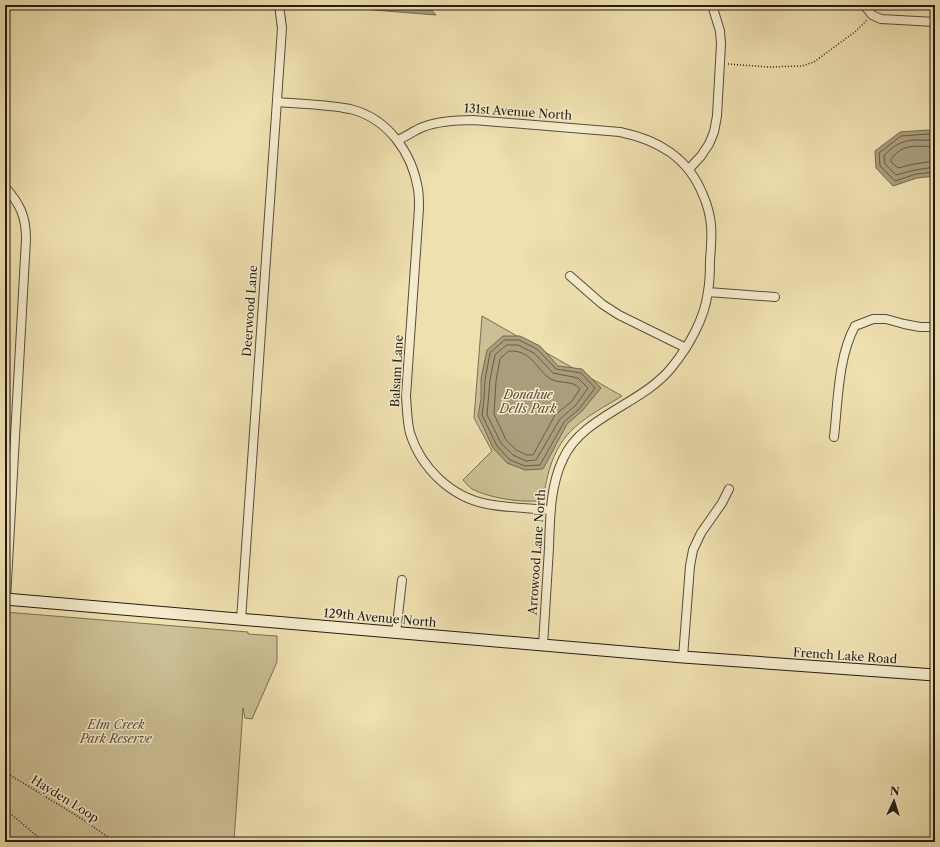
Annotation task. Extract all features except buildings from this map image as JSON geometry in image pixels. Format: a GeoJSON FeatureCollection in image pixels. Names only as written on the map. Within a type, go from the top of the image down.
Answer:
{"type":"FeatureCollection","features":[{"type":"Feature","properties":{"kind":"main road","name":"129th Avenue North"},"geometry":{"type":"LineString","coordinates":[[5,602],[241,620],[754,663]]}},
{"type":"Feature","properties":{"kind":"main road","name":"French Lake Road"},"geometry":{"type":"LineString","coordinates":[[754,663],[935,675]]}},
{"type":"Feature","properties":{"kind":"street","name":"Deerwood Lane"},"geometry":{"type":"LineString","coordinates":[[241,620],[282,28],[279,5]]}},
{"type":"Feature","properties":{"kind":"street"},"geometry":{"type":"LineString","coordinates":[[689,169],[708,144],[714,132],[717,116],[721,63],[720,31],[712,5]]}},
{"type":"Feature","properties":{"kind":"street"},"geometry":{"type":"LineString","coordinates":[[864,5],[872,15],[881,19],[935,22]]}},
{"type":"Feature","properties":{"kind":"street"},"geometry":{"type":"LineString","coordinates":[[277,102],[334,106],[352,110],[384,126],[398,140]]}},
{"type":"Feature","properties":{"kind":"street","name":"131st Avenue North"},"geometry":{"type":"LineString","coordinates":[[398,140],[423,127],[439,122],[456,120],[473,120],[620,132],[640,136],[658,144],[675,154],[689,169]]}},
{"type":"Feature","properties":{"kind":"street","name":"Balsam Lane"},"geometry":{"type":"LineString","coordinates":[[398,140],[414,173],[418,190],[419,208],[406,396],[410,432],[417,449],[426,465],[439,479],[453,490],[469,498],[486,504],[551,510]]}},
{"type":"Feature","properties":{"kind":"street","name":"Arrowood Lane North"},"geometry":{"type":"LineString","coordinates":[[543,645],[551,510],[556,474],[563,457],[573,442],[584,431],[656,384],[672,368],[698,327],[708,292],[711,224],[707,204],[700,185],[689,169]]}},
{"type":"Feature","properties":{"kind":"street"},"geometry":{"type":"LineString","coordinates":[[5,187],[14,197],[22,210],[26,225],[26,239],[5,602]]}},
{"type":"Feature","properties":{"kind":"street"},"geometry":{"type":"LineString","coordinates":[[570,276],[602,304],[619,315],[686,348]]}},
{"type":"Feature","properties":{"kind":"street"},"geometry":{"type":"LineString","coordinates":[[708,292],[775,296]]}},
{"type":"Feature","properties":{"kind":"street"},"geometry":{"type":"LineString","coordinates":[[834,437],[842,371],[847,344],[855,326],[873,319],[886,319],[920,327],[935,326]]}},
{"type":"Feature","properties":{"kind":"street"},"geometry":{"type":"LineString","coordinates":[[683,657],[690,566],[693,550],[700,533],[722,503],[729,489]]}},
{"type":"Feature","properties":{"kind":"street"},"geometry":{"type":"LineString","coordinates":[[396,633],[402,580]]}},
{"type":"Feature","properties":{"kind":"path"},"geometry":{"type":"LineString","coordinates":[[721,63],[754,66],[802,66],[814,62],[856,31],[872,15]]}},
{"type":"Feature","properties":{"kind":"path","name":"Hayden Loop"},"geometry":{"type":"LineString","coordinates":[[5,772],[82,819],[115,842]]}},
{"type":"Feature","properties":{"kind":"path"},"geometry":{"type":"LineString","coordinates":[[5,809],[44,842]]}},
{"type":"Feature","properties":{"kind":"green space","name":"Donahue Dells Park"},"geometry":{"type":"Polygon","coordinates":[[[482,316],[622,396],[585,419],[567,435],[552,461],[543,500],[517,501],[488,495],[472,489],[463,480],[492,451],[474,418],[482,316]]]}},
{"type":"Feature","properties":{"kind":"green space","name":"Elm Creek Park Reserve"},"geometry":{"type":"Polygon","coordinates":[[[5,612],[248,632],[248,634],[277,636],[277,662],[252,719],[245,718],[243,708],[234,842],[5,842],[5,612]]]}},
{"type":"Feature","properties":{"kind":"water"},"geometry":{"type":"Polygon","coordinates":[[[352,5],[427,5],[436,15],[374,10],[352,5]]]}},
{"type":"Feature","properties":{"kind":"water"},"geometry":{"type":"Polygon","coordinates":[[[928,130],[935,132],[935,176],[917,178],[893,186],[876,168],[875,151],[900,132],[928,130]]]}},
{"type":"Feature","properties":{"kind":"water","name":"Donahue Dells Park"},"geometry":{"type":"Polygon","coordinates":[[[503,336],[520,336],[540,346],[558,366],[582,369],[601,388],[582,411],[567,424],[543,469],[525,470],[507,463],[493,448],[478,416],[481,399],[481,379],[487,350],[503,336]]]}}]}
